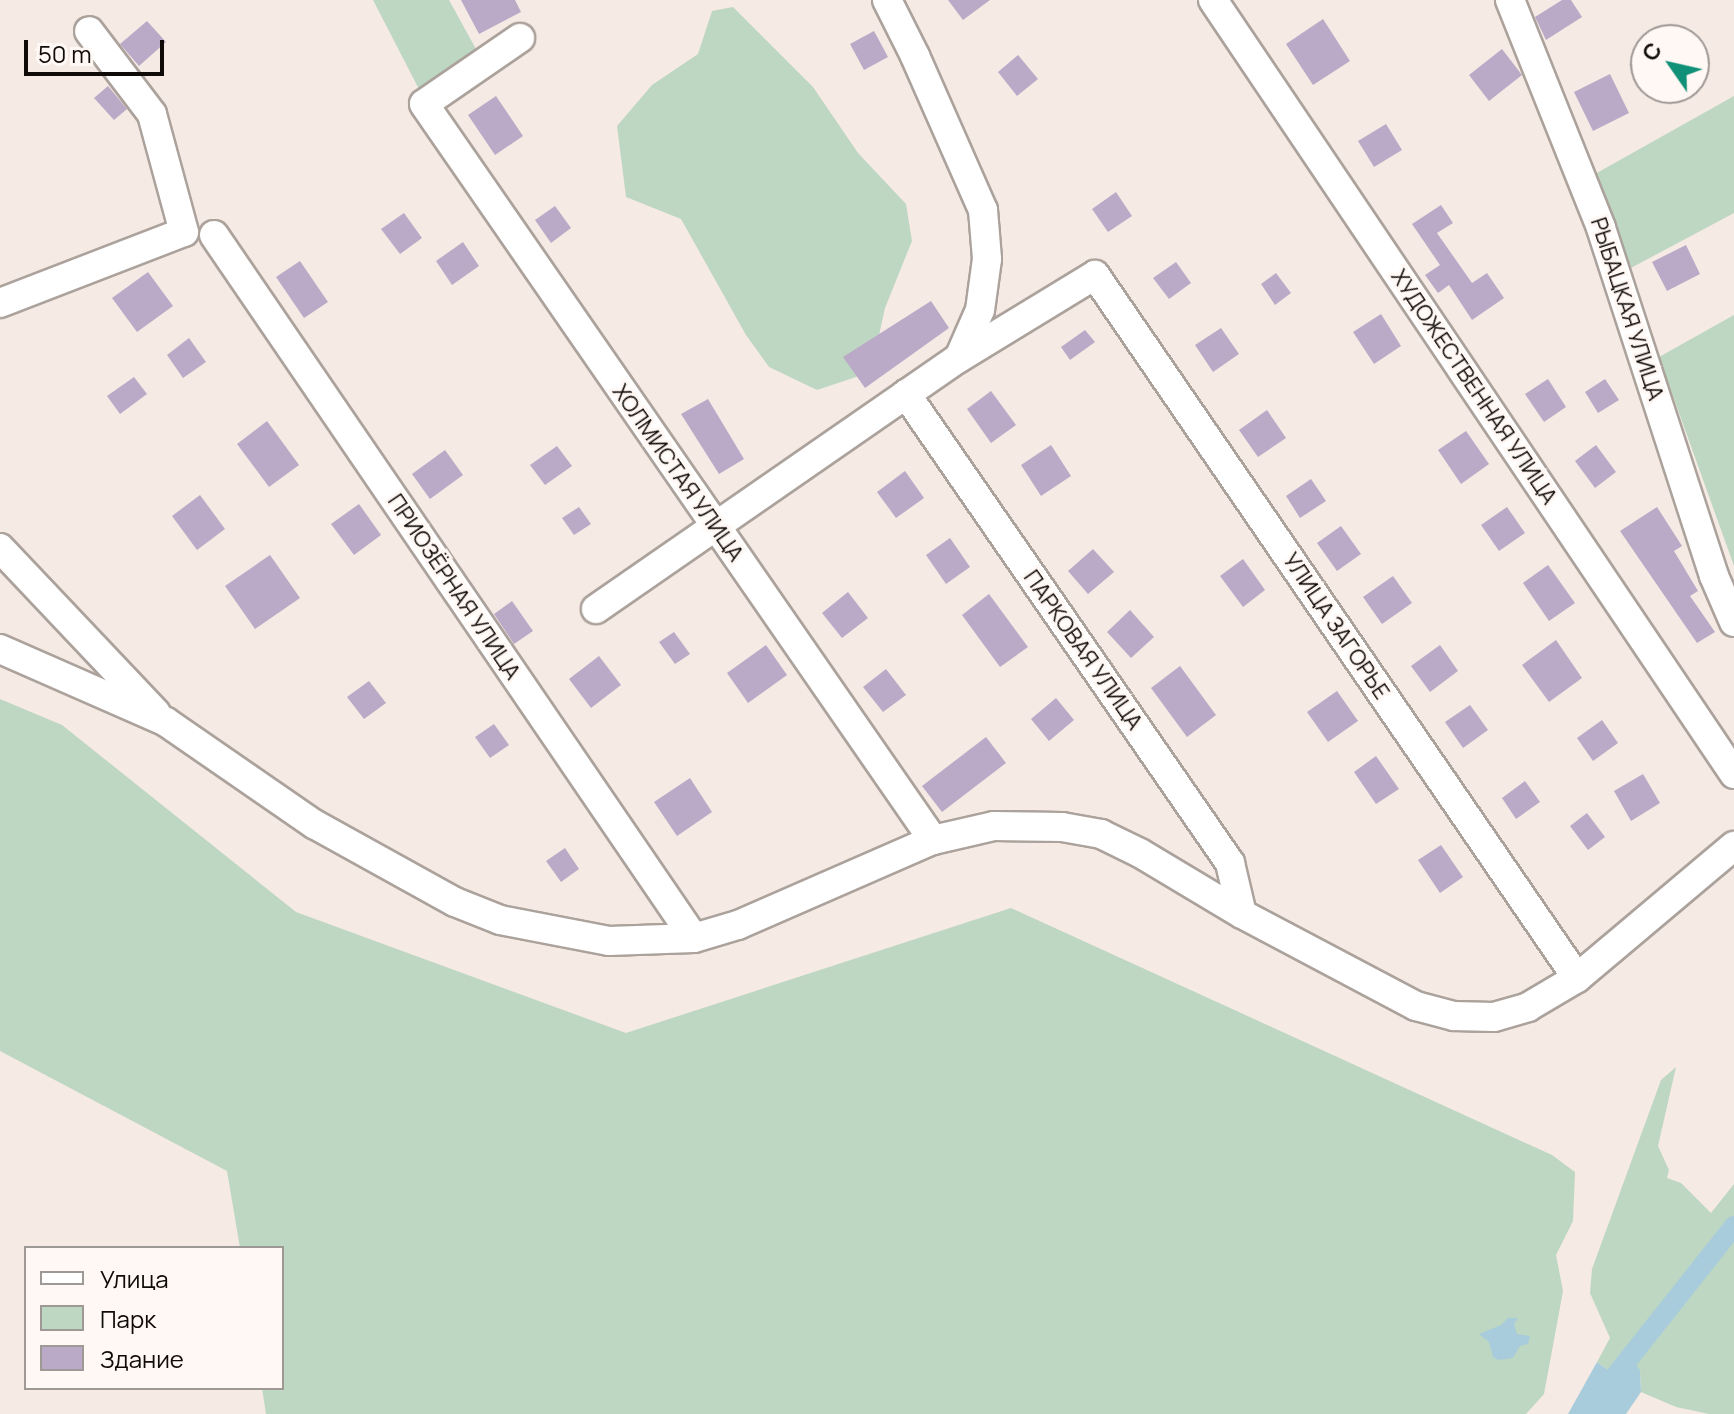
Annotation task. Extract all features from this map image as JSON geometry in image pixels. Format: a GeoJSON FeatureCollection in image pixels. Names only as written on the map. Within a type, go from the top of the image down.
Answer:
{"type":"FeatureCollection","features":[{"type":"Feature","properties":{"kind":"street"},"geometry":{"type":"LineString","coordinates":[[596,609],[959,358],[980,310],[987,259],[983,210],[922,70],[887,0]]}},
{"type":"Feature","properties":{"kind":"street","name":"ХУДОЖЕСТВЕННАЯ УЛИЦА"},"geometry":{"type":"LineString","coordinates":[[1213,0],[1734,774]]}},
{"type":"Feature","properties":{"kind":"street","name":"РЫБАЦКАЯ УЛИЦА"},"geometry":{"type":"LineString","coordinates":[[1510,0],[1601,228],[1714,576],[1734,622]]}},
{"type":"Feature","properties":{"kind":"street"},"geometry":{"type":"LineString","coordinates":[[0,303],[184,232],[152,114],[89,31]]}},
{"type":"Feature","properties":{"kind":"street","name":"ХОЛМИСТАЯ УЛИЦА"},"geometry":{"type":"LineString","coordinates":[[520,38],[424,104],[933,840]]}},
{"type":"Feature","properties":{"kind":"street","name":"ПРИОЗЁРНАЯ УЛИЦА"},"geometry":{"type":"LineString","coordinates":[[214,235],[694,938]]}},
{"type":"Feature","properties":{"kind":"street","name":"УЛИЦА ЗАГОРЬЕ"},"geometry":{"type":"LineString","coordinates":[[959,358],[1095,275],[1577,978]]}},
{"type":"Feature","properties":{"kind":"street","name":"ПАРКОВАЯ УЛИЦА"},"geometry":{"type":"LineString","coordinates":[[906,394],[1230,863],[1242,914]]}},
{"type":"Feature","properties":{"kind":"street"},"geometry":{"type":"LineString","coordinates":[[0,548],[166,722]]}},
{"type":"Feature","properties":{"kind":"street"},"geometry":{"type":"LineString","coordinates":[[0,649],[166,722],[314,824],[455,902],[500,920],[609,941],[694,938],[796,902],[933,840],[994,826],[1028,825],[1101,834],[1140,853],[1242,914],[1416,1006],[1454,1016],[1494,1017],[1528,1007],[1577,978],[1734,846]]}},
{"type":"Feature","properties":{"kind":"green space"},"geometry":{"type":"Polygon","coordinates":[[[373,0],[449,0],[482,60],[422,95],[373,0]]]}},
{"type":"Feature","properties":{"kind":"green space"},"geometry":{"type":"Polygon","coordinates":[[[733,7],[813,87],[858,153],[906,204],[912,241],[885,308],[871,372],[817,390],[769,367],[746,335],[681,219],[626,197],[617,126],[652,85],[698,54],[712,11],[733,7]]]}},
{"type":"Feature","properties":{"kind":"green space"},"geometry":{"type":"Polygon","coordinates":[[[1734,96],[1734,213],[1629,269],[1595,174],[1734,96]]]}},
{"type":"Feature","properties":{"kind":"green space"},"geometry":{"type":"Polygon","coordinates":[[[1734,315],[1734,566],[1659,357],[1734,315]]]}},
{"type":"Feature","properties":{"kind":"green space"},"geometry":{"type":"Polygon","coordinates":[[[0,699],[62,725],[296,912],[626,1033],[1011,908],[1552,1155],[1575,1172],[1573,1221],[1556,1255],[1563,1291],[1544,1394],[1526,1414],[266,1414],[262,1390],[284,1390],[284,1246],[240,1246],[227,1171],[0,1051],[0,699]]]}},
{"type":"Feature","properties":{"kind":"green space"},"geometry":{"type":"Polygon","coordinates":[[[1676,1067],[1658,1146],[1669,1170],[1667,1178],[1681,1183],[1711,1213],[1734,1184],[1734,1414],[1709,1414],[1676,1407],[1641,1392],[1640,1370],[1615,1375],[1597,1362],[1610,1338],[1590,1293],[1592,1269],[1661,1080],[1676,1067]]]}},
{"type":"Feature","properties":{"kind":"water"},"geometry":{"type":"Polygon","coordinates":[[[1508,1318],[1518,1318],[1514,1324],[1517,1334],[1530,1336],[1528,1344],[1520,1346],[1513,1358],[1498,1360],[1493,1357],[1489,1342],[1479,1334],[1501,1325],[1508,1318]]]}},
{"type":"Feature","properties":{"kind":"water"},"geometry":{"type":"Polygon","coordinates":[[[1597,1362],[1615,1375],[1636,1365],[1640,1370],[1641,1392],[1626,1414],[1568,1414],[1597,1362]]]}},
{"type":"Feature","properties":{"kind":"building"},"geometry":{"type":"Polygon","coordinates":[[[461,0],[515,0],[521,12],[479,34],[461,0]]]}},
{"type":"Feature","properties":{"kind":"building"},"geometry":{"type":"Polygon","coordinates":[[[948,0],[990,0],[963,20],[948,0]]]}},
{"type":"Feature","properties":{"kind":"building"},"geometry":{"type":"Polygon","coordinates":[[[1562,0],[1571,0],[1582,17],[1546,40],[1535,17],[1562,0]]]}},
{"type":"Feature","properties":{"kind":"building"},"geometry":{"type":"Polygon","coordinates":[[[1323,19],[1350,61],[1313,85],[1286,44],[1323,19]]]}},
{"type":"Feature","properties":{"kind":"building"},"geometry":{"type":"Polygon","coordinates":[[[147,21],[166,42],[139,66],[120,44],[147,21]]]}},
{"type":"Feature","properties":{"kind":"building"},"geometry":{"type":"Polygon","coordinates":[[[874,31],[888,57],[864,70],[850,44],[874,31]]]}},
{"type":"Feature","properties":{"kind":"building"},"geometry":{"type":"Polygon","coordinates":[[[1502,49],[1522,75],[1489,101],[1469,75],[1502,49]]]}},
{"type":"Feature","properties":{"kind":"building"},"geometry":{"type":"Polygon","coordinates":[[[1018,55],[1038,79],[1017,96],[998,72],[1018,55]]]}},
{"type":"Feature","properties":{"kind":"building"},"geometry":{"type":"Polygon","coordinates":[[[1610,74],[1629,113],[1593,131],[1574,92],[1610,74]]]}},
{"type":"Feature","properties":{"kind":"building"},"geometry":{"type":"Polygon","coordinates":[[[108,86],[127,109],[114,120],[94,98],[108,86]]]}},
{"type":"Feature","properties":{"kind":"building"},"geometry":{"type":"Polygon","coordinates":[[[496,96],[523,136],[495,155],[468,115],[496,96]]]}},
{"type":"Feature","properties":{"kind":"building"},"geometry":{"type":"Polygon","coordinates":[[[1386,124],[1402,150],[1374,167],[1358,141],[1386,124]]]}},
{"type":"Feature","properties":{"kind":"building"},"geometry":{"type":"Polygon","coordinates":[[[1116,192],[1132,216],[1108,232],[1092,209],[1116,192]]]}},
{"type":"Feature","properties":{"kind":"building"},"geometry":{"type":"Polygon","coordinates":[[[1441,205],[1453,223],[1437,233],[1472,283],[1487,273],[1504,298],[1472,320],[1449,285],[1438,293],[1425,275],[1440,265],[1412,224],[1441,205]]]}},
{"type":"Feature","properties":{"kind":"building"},"geometry":{"type":"Polygon","coordinates":[[[555,206],[571,228],[551,243],[535,220],[555,206]]]}},
{"type":"Feature","properties":{"kind":"building"},"geometry":{"type":"Polygon","coordinates":[[[404,213],[422,238],[400,254],[381,229],[404,213]]]}},
{"type":"Feature","properties":{"kind":"building"},"geometry":{"type":"Polygon","coordinates":[[[463,242],[479,266],[452,285],[436,261],[463,242]]]}},
{"type":"Feature","properties":{"kind":"building"},"geometry":{"type":"Polygon","coordinates":[[[1686,245],[1700,274],[1667,291],[1652,262],[1686,245]]]}},
{"type":"Feature","properties":{"kind":"building"},"geometry":{"type":"Polygon","coordinates":[[[300,261],[328,302],[304,318],[276,277],[300,261]]]}},
{"type":"Feature","properties":{"kind":"building"},"geometry":{"type":"Polygon","coordinates":[[[1176,262],[1191,283],[1169,299],[1153,278],[1176,262]]]}},
{"type":"Feature","properties":{"kind":"building"},"geometry":{"type":"Polygon","coordinates":[[[148,272],[173,306],[137,332],[112,298],[148,272]]]}},
{"type":"Feature","properties":{"kind":"building"},"geometry":{"type":"Polygon","coordinates":[[[1276,273],[1291,293],[1275,305],[1261,284],[1276,273]]]}},
{"type":"Feature","properties":{"kind":"building"},"geometry":{"type":"Polygon","coordinates":[[[931,301],[949,328],[865,388],[843,357],[931,301]]]}},
{"type":"Feature","properties":{"kind":"building"},"geometry":{"type":"Polygon","coordinates":[[[1381,314],[1401,346],[1374,364],[1353,332],[1381,314]]]}},
{"type":"Feature","properties":{"kind":"building"},"geometry":{"type":"Polygon","coordinates":[[[1221,328],[1239,354],[1213,372],[1195,345],[1221,328]]]}},
{"type":"Feature","properties":{"kind":"building"},"geometry":{"type":"Polygon","coordinates":[[[1085,330],[1095,342],[1070,360],[1061,347],[1085,330]]]}},
{"type":"Feature","properties":{"kind":"building"},"geometry":{"type":"Polygon","coordinates":[[[189,338],[206,362],[183,378],[167,355],[189,338]]]}},
{"type":"Feature","properties":{"kind":"building"},"geometry":{"type":"Polygon","coordinates":[[[134,377],[147,394],[120,414],[107,396],[134,377]]]}},
{"type":"Feature","properties":{"kind":"building"},"geometry":{"type":"Polygon","coordinates":[[[1548,379],[1566,407],[1544,422],[1525,394],[1548,379]]]}},
{"type":"Feature","properties":{"kind":"building"},"geometry":{"type":"Polygon","coordinates":[[[1605,379],[1619,400],[1598,413],[1585,392],[1605,379]]]}},
{"type":"Feature","properties":{"kind":"building"},"geometry":{"type":"Polygon","coordinates":[[[991,391],[1016,425],[991,443],[967,409],[991,391]]]}},
{"type":"Feature","properties":{"kind":"building"},"geometry":{"type":"Polygon","coordinates":[[[708,399],[744,459],[719,474],[681,414],[708,399]]]}},
{"type":"Feature","properties":{"kind":"building"},"geometry":{"type":"Polygon","coordinates":[[[1267,410],[1286,438],[1258,457],[1239,430],[1267,410]]]}},
{"type":"Feature","properties":{"kind":"building"},"geometry":{"type":"Polygon","coordinates":[[[267,421],[299,465],[269,487],[237,444],[267,421]]]}},
{"type":"Feature","properties":{"kind":"building"},"geometry":{"type":"Polygon","coordinates":[[[1466,431],[1489,464],[1461,484],[1438,450],[1466,431]]]}},
{"type":"Feature","properties":{"kind":"building"},"geometry":{"type":"Polygon","coordinates":[[[1051,445],[1071,476],[1041,496],[1021,465],[1051,445]]]}},
{"type":"Feature","properties":{"kind":"building"},"geometry":{"type":"Polygon","coordinates":[[[1596,445],[1616,472],[1595,488],[1575,461],[1596,445]]]}},
{"type":"Feature","properties":{"kind":"building"},"geometry":{"type":"Polygon","coordinates":[[[557,446],[572,466],[545,485],[530,465],[557,446]]]}},
{"type":"Feature","properties":{"kind":"building"},"geometry":{"type":"Polygon","coordinates":[[[445,450],[463,475],[430,499],[412,474],[445,450]]]}},
{"type":"Feature","properties":{"kind":"building"},"geometry":{"type":"Polygon","coordinates":[[[905,471],[924,498],[896,518],[877,492],[905,471]]]}},
{"type":"Feature","properties":{"kind":"building"},"geometry":{"type":"Polygon","coordinates":[[[1311,479],[1326,501],[1300,518],[1286,496],[1311,479]]]}},
{"type":"Feature","properties":{"kind":"building"},"geometry":{"type":"Polygon","coordinates":[[[200,495],[225,529],[197,550],[172,516],[200,495]]]}},
{"type":"Feature","properties":{"kind":"building"},"geometry":{"type":"Polygon","coordinates":[[[359,504],[381,535],[354,555],[331,524],[359,504]]]}},
{"type":"Feature","properties":{"kind":"building"},"geometry":{"type":"Polygon","coordinates":[[[579,507],[591,524],[574,535],[562,518],[579,507]]]}},
{"type":"Feature","properties":{"kind":"building"},"geometry":{"type":"Polygon","coordinates":[[[1507,507],[1525,533],[1499,551],[1481,525],[1507,507]]]}},
{"type":"Feature","properties":{"kind":"building"},"geometry":{"type":"Polygon","coordinates":[[[1657,507],[1682,546],[1674,551],[1698,591],[1690,596],[1715,632],[1697,643],[1620,531],[1657,507]]]}},
{"type":"Feature","properties":{"kind":"building"},"geometry":{"type":"Polygon","coordinates":[[[1341,526],[1361,554],[1337,571],[1317,543],[1341,526]]]}},
{"type":"Feature","properties":{"kind":"building"},"geometry":{"type":"Polygon","coordinates":[[[950,538],[970,567],[946,584],[926,555],[950,538]]]}},
{"type":"Feature","properties":{"kind":"building"},"geometry":{"type":"Polygon","coordinates":[[[1093,549],[1114,572],[1088,594],[1068,571],[1093,549]]]}},
{"type":"Feature","properties":{"kind":"building"},"geometry":{"type":"Polygon","coordinates":[[[270,555],[300,598],[255,629],[225,586],[270,555]]]}},
{"type":"Feature","properties":{"kind":"building"},"geometry":{"type":"Polygon","coordinates":[[[1243,559],[1265,590],[1243,607],[1220,576],[1243,559]]]}},
{"type":"Feature","properties":{"kind":"building"},"geometry":{"type":"Polygon","coordinates":[[[1548,565],[1575,603],[1549,621],[1523,583],[1548,565]]]}},
{"type":"Feature","properties":{"kind":"building"},"geometry":{"type":"Polygon","coordinates":[[[1393,576],[1412,603],[1382,624],[1363,597],[1393,576]]]}},
{"type":"Feature","properties":{"kind":"building"},"geometry":{"type":"Polygon","coordinates":[[[848,592],[868,618],[842,638],[822,613],[848,592]]]}},
{"type":"Feature","properties":{"kind":"building"},"geometry":{"type":"Polygon","coordinates":[[[989,594],[1028,647],[1000,667],[962,615],[989,594]]]}},
{"type":"Feature","properties":{"kind":"building"},"geometry":{"type":"Polygon","coordinates":[[[512,601],[533,631],[514,644],[494,614],[512,601]]]}},
{"type":"Feature","properties":{"kind":"building"},"geometry":{"type":"Polygon","coordinates":[[[1130,610],[1154,637],[1131,658],[1107,632],[1130,610]]]}},
{"type":"Feature","properties":{"kind":"building"},"geometry":{"type":"Polygon","coordinates":[[[674,632],[690,654],[675,664],[659,642],[674,632]]]}},
{"type":"Feature","properties":{"kind":"building"},"geometry":{"type":"Polygon","coordinates":[[[1556,640],[1582,678],[1549,702],[1522,665],[1556,640]]]}},
{"type":"Feature","properties":{"kind":"building"},"geometry":{"type":"Polygon","coordinates":[[[766,645],[787,675],[748,703],[727,673],[766,645]]]}},
{"type":"Feature","properties":{"kind":"building"},"geometry":{"type":"Polygon","coordinates":[[[1440,645],[1458,671],[1430,692],[1411,666],[1440,645]]]}},
{"type":"Feature","properties":{"kind":"building"},"geometry":{"type":"Polygon","coordinates":[[[599,656],[621,685],[591,708],[569,679],[599,656]]]}},
{"type":"Feature","properties":{"kind":"building"},"geometry":{"type":"Polygon","coordinates":[[[1180,666],[1216,715],[1187,737],[1151,688],[1180,666]]]}},
{"type":"Feature","properties":{"kind":"building"},"geometry":{"type":"Polygon","coordinates":[[[886,669],[906,695],[883,712],[863,687],[886,669]]]}},
{"type":"Feature","properties":{"kind":"building"},"geometry":{"type":"Polygon","coordinates":[[[369,681],[386,703],[364,719],[347,697],[369,681]]]}},
{"type":"Feature","properties":{"kind":"building"},"geometry":{"type":"Polygon","coordinates":[[[1337,691],[1358,721],[1328,742],[1307,712],[1337,691]]]}},
{"type":"Feature","properties":{"kind":"building"},"geometry":{"type":"Polygon","coordinates":[[[1056,698],[1074,720],[1049,741],[1031,719],[1056,698]]]}},
{"type":"Feature","properties":{"kind":"building"},"geometry":{"type":"Polygon","coordinates":[[[1470,705],[1488,730],[1463,748],[1445,722],[1470,705]]]}},
{"type":"Feature","properties":{"kind":"building"},"geometry":{"type":"Polygon","coordinates":[[[1602,720],[1618,743],[1593,761],[1577,738],[1602,720]]]}},
{"type":"Feature","properties":{"kind":"building"},"geometry":{"type":"Polygon","coordinates":[[[494,724],[509,745],[490,758],[475,737],[494,724]]]}},
{"type":"Feature","properties":{"kind":"building"},"geometry":{"type":"Polygon","coordinates":[[[986,737],[1006,763],[942,812],[922,786],[986,737]]]}},
{"type":"Feature","properties":{"kind":"building"},"geometry":{"type":"Polygon","coordinates":[[[1376,756],[1399,789],[1376,804],[1354,772],[1376,756]]]}},
{"type":"Feature","properties":{"kind":"building"},"geometry":{"type":"Polygon","coordinates":[[[1643,774],[1660,803],[1631,821],[1614,791],[1643,774]]]}},
{"type":"Feature","properties":{"kind":"building"},"geometry":{"type":"Polygon","coordinates":[[[690,778],[712,812],[677,836],[654,802],[690,778]]]}},
{"type":"Feature","properties":{"kind":"building"},"geometry":{"type":"Polygon","coordinates":[[[1525,781],[1540,802],[1516,819],[1502,798],[1525,781]]]}},
{"type":"Feature","properties":{"kind":"building"},"geometry":{"type":"Polygon","coordinates":[[[1587,813],[1605,837],[1588,850],[1570,826],[1587,813]]]}},
{"type":"Feature","properties":{"kind":"building"},"geometry":{"type":"Polygon","coordinates":[[[1441,845],[1463,877],[1440,893],[1418,860],[1441,845]]]}},
{"type":"Feature","properties":{"kind":"building"},"geometry":{"type":"Polygon","coordinates":[[[565,848],[579,869],[561,882],[546,861],[565,848]]]}},
{"type":"Feature","properties":{"kind":"waterway"},"geometry":{"type":"LineString","coordinates":[[1585,1414],[1734,1226]]}}]}
